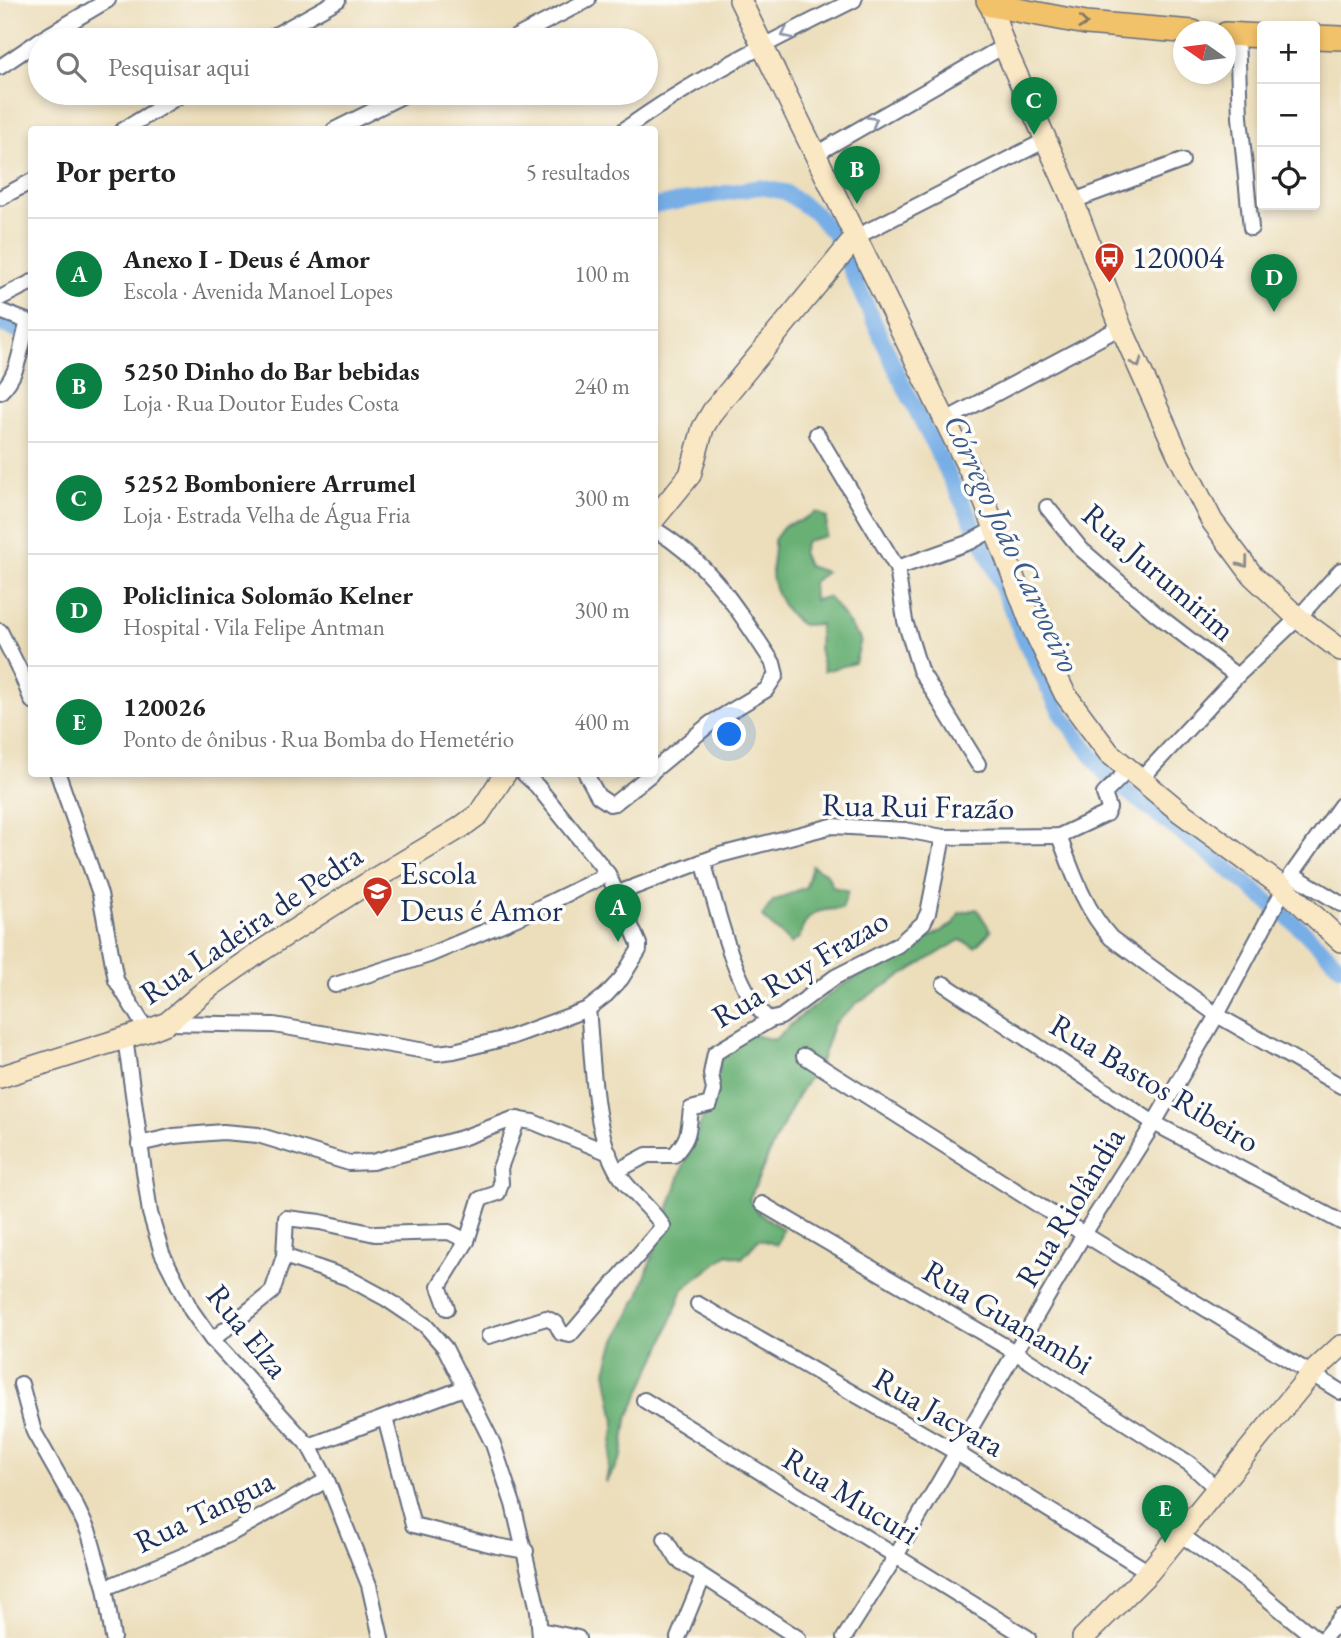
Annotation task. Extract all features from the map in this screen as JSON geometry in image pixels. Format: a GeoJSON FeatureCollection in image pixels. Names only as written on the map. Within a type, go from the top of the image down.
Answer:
{"type":"FeatureCollection","features":[{"type":"Feature","properties":{"kind":"main road"},"geometry":{"type":"LineString","coordinates":[[993,2],[1049,18],[1173,30]]}},
{"type":"Feature","properties":{"kind":"main road"},"geometry":{"type":"LineString","coordinates":[[1236,34],[1257,36]]}},
{"type":"Feature","properties":{"kind":"main road"},"geometry":{"type":"LineString","coordinates":[[1320,37],[1341,38]]}},
{"type":"Feature","properties":{"kind":"street"},"geometry":{"type":"LineString","coordinates":[[60,28],[108,0]]}},
{"type":"Feature","properties":{"kind":"street"},"geometry":{"type":"LineString","coordinates":[[288,28],[338,0]]}},
{"type":"Feature","properties":{"kind":"street"},"geometry":{"type":"LineString","coordinates":[[533,28],[588,0]]}},
{"type":"Feature","properties":{"kind":"street"},"geometry":{"type":"LineString","coordinates":[[740,0],[853,242],[869,267],[944,421],[1032,626],[1065,694],[1109,753],[1130,776],[1284,889],[1341,941]]}},
{"type":"Feature","properties":{"kind":"street"},"geometry":{"type":"LineString","coordinates":[[630,126],[663,103],[763,46],[854,0]]}},
{"type":"Feature","properties":{"kind":"street"},"geometry":{"type":"LineString","coordinates":[[993,2],[1004,46],[1073,201],[1121,327],[1177,452],[1212,521],[1253,576],[1298,618],[1341,650]]}},
{"type":"Feature","properties":{"kind":"street"},"geometry":{"type":"LineString","coordinates":[[814,155],[1004,46]]}},
{"type":"Feature","properties":{"kind":"street"},"geometry":{"type":"LineString","coordinates":[[0,67],[28,48]]}},
{"type":"Feature","properties":{"kind":"street"},"geometry":{"type":"LineString","coordinates":[[1236,80],[1251,228]]}},
{"type":"Feature","properties":{"kind":"street"},"geometry":{"type":"LineString","coordinates":[[130,126],[164,105]]}},
{"type":"Feature","properties":{"kind":"street"},"geometry":{"type":"LineString","coordinates":[[342,126],[384,105]]}},
{"type":"Feature","properties":{"kind":"street"},"geometry":{"type":"LineString","coordinates":[[658,514],[690,475],[703,428],[713,411],[853,242],[1046,140]]}},
{"type":"Feature","properties":{"kind":"street"},"geometry":{"type":"LineString","coordinates":[[1073,201],[1182,160]]}},
{"type":"Feature","properties":{"kind":"street"},"geometry":{"type":"LineString","coordinates":[[0,198],[28,183]]}},
{"type":"Feature","properties":{"kind":"street"},"geometry":{"type":"LineString","coordinates":[[0,298],[28,284]]}},
{"type":"Feature","properties":{"kind":"street"},"geometry":{"type":"LineString","coordinates":[[0,310],[27,329],[17,367],[0,392]]}},
{"type":"Feature","properties":{"kind":"street"},"geometry":{"type":"LineString","coordinates":[[944,421],[1121,327]]}},
{"type":"Feature","properties":{"kind":"street"},"geometry":{"type":"LineString","coordinates":[[817,434],[897,568],[905,621],[920,670],[978,764]]}},
{"type":"Feature","properties":{"kind":"street","name":"Rua Jurumirim"},"geometry":{"type":"LineString","coordinates":[[1047,507],[1081,549],[1156,613],[1237,676]]}},
{"type":"Feature","properties":{"kind":"street"},"geometry":{"type":"LineString","coordinates":[[897,568],[970,542],[992,530]]}},
{"type":"Feature","properties":{"kind":"street"},"geometry":{"type":"LineString","coordinates":[[658,532],[686,550],[729,597],[774,663],[776,675],[766,690],[711,723],[658,768]]}},
{"type":"Feature","properties":{"kind":"street"},"geometry":{"type":"LineString","coordinates":[[1341,570],[1298,618],[1237,676],[1130,776],[1106,791],[1104,797],[1109,808],[1106,814],[1059,836],[1080,893],[1100,925],[1126,950],[1217,1015],[1341,1086]]}},
{"type":"Feature","properties":{"kind":"street"},"geometry":{"type":"LineString","coordinates":[[0,631],[28,691]]}},
{"type":"Feature","properties":{"kind":"street"},"geometry":{"type":"LineString","coordinates":[[59,777],[100,894],[116,980],[157,1027],[274,1025],[437,1053],[511,1037],[588,1009],[621,979],[639,950],[639,944],[608,874],[527,777]]}},
{"type":"Feature","properties":{"kind":"street","name":"Rua Ladeira de Pedra"},"geometry":{"type":"LineString","coordinates":[[0,1077],[157,1027],[261,951],[370,881],[460,828],[479,814],[503,777]]}},
{"type":"Feature","properties":{"kind":"street"},"geometry":{"type":"LineString","coordinates":[[588,777],[598,796],[610,804],[615,803],[647,777]]}},
{"type":"Feature","properties":{"kind":"street","name":"Rua Riolândia"},"geometry":{"type":"LineString","coordinates":[[844,1638],[896,1556],[1084,1234],[1154,1123],[1217,1015],[1284,889],[1341,804]]}},
{"type":"Feature","properties":{"kind":"street","name":"Rua Rui Frazão"},"geometry":{"type":"LineString","coordinates":[[618,893],[703,861],[832,826],[905,830],[943,837],[1059,836]]}},
{"type":"Feature","properties":{"kind":"street","name":"Rua Ruy Frazao"},"geometry":{"type":"LineString","coordinates":[[617,1171],[647,1155],[674,1155],[689,1136],[691,1110],[710,1104],[713,1098],[711,1064],[715,1053],[770,1020],[781,1017],[835,977],[898,945],[923,923],[928,913],[943,837]]}},
{"type":"Feature","properties":{"kind":"street"},"geometry":{"type":"LineString","coordinates":[[703,861],[743,983],[760,1011],[770,1020]]}},
{"type":"Feature","properties":{"kind":"street"},"geometry":{"type":"LineString","coordinates":[[335,985],[429,955],[524,915],[608,874]]}},
{"type":"Feature","properties":{"kind":"street"},"geometry":{"type":"LineString","coordinates":[[1284,889],[1341,904]]}},
{"type":"Feature","properties":{"kind":"street","name":"Rua Bastos Ribeiro"},"geometry":{"type":"LineString","coordinates":[[944,984],[1154,1123],[1341,1222]]}},
{"type":"Feature","properties":{"kind":"street"},"geometry":{"type":"LineString","coordinates":[[489,1336],[547,1318],[556,1323],[561,1333],[570,1335],[663,1226],[650,1207],[617,1171],[601,1131],[588,1009]]}},
{"type":"Feature","properties":{"kind":"street","name":"Rua Elza"},"geometry":{"type":"LineString","coordinates":[[125,1038],[150,1213],[162,1253],[191,1310],[212,1340],[309,1446],[327,1480],[369,1586],[381,1638]]}},
{"type":"Feature","properties":{"kind":"street"},"geometry":{"type":"LineString","coordinates":[[804,1056],[1084,1234],[1341,1392]]}},
{"type":"Feature","properties":{"kind":"street"},"geometry":{"type":"LineString","coordinates":[[139,1144],[174,1136],[223,1132],[258,1135],[349,1163],[372,1162],[517,1119],[533,1122],[609,1153]]}},
{"type":"Feature","properties":{"kind":"street"},"geometry":{"type":"LineString","coordinates":[[447,1308],[439,1286],[467,1241],[480,1199],[498,1193],[501,1183],[500,1168],[517,1119]]}},
{"type":"Feature","properties":{"kind":"street","name":"Rua Guanambi"},"geometry":{"type":"LineString","coordinates":[[762,1204],[1015,1352],[1190,1464],[1217,1489]]}},
{"type":"Feature","properties":{"kind":"street"},"geometry":{"type":"LineString","coordinates":[[212,1340],[272,1292],[284,1256],[286,1218],[375,1234],[449,1231],[467,1241]]}},
{"type":"Feature","properties":{"kind":"street"},"geometry":{"type":"LineString","coordinates":[[284,1256],[348,1278],[406,1310],[425,1325],[445,1348],[492,1444],[513,1504],[526,1551],[540,1634],[578,1638]]}},
{"type":"Feature","properties":{"kind":"street","name":"Rua Jacyara"},"geometry":{"type":"LineString","coordinates":[[698,1304],[957,1453],[1149,1572]]}},
{"type":"Feature","properties":{"kind":"street"},"geometry":{"type":"LineString","coordinates":[[1083,1638],[1149,1572],[1311,1374],[1341,1346]]}},
{"type":"Feature","properties":{"kind":"street"},"geometry":{"type":"LineString","coordinates":[[20,1384],[34,1432],[89,1533],[105,1588],[113,1638]]}},
{"type":"Feature","properties":{"kind":"street"},"geometry":{"type":"LineString","coordinates":[[309,1446],[464,1388]]}},
{"type":"Feature","properties":{"kind":"street","name":"Rua Mucuri"},"geometry":{"type":"LineString","coordinates":[[644,1401],[1028,1638]]}},
{"type":"Feature","properties":{"kind":"street"},"geometry":{"type":"LineString","coordinates":[[385,1418],[413,1525],[526,1551]]}},
{"type":"Feature","properties":{"kind":"street","name":"Rua Tangua"},"geometry":{"type":"LineString","coordinates":[[105,1588],[234,1532],[327,1480]]}},
{"type":"Feature","properties":{"kind":"street"},"geometry":{"type":"LineString","coordinates":[[1180,1534],[1247,1582],[1315,1638]]}},
{"type":"Feature","properties":{"kind":"street"},"geometry":{"type":"LineString","coordinates":[[665,1539],[678,1560],[777,1632],[798,1638]]}},
{"type":"Feature","properties":{"kind":"street"},"geometry":{"type":"LineString","coordinates":[[678,1638],[703,1577]]}},
{"type":"Feature","properties":{"kind":"street"},"geometry":{"type":"LineString","coordinates":[[1324,1638],[1341,1617]]}},
{"type":"Feature","properties":{"kind":"green space"},"geometry":{"type":"Polygon","coordinates":[[[817,512],[827,518],[826,536],[806,541],[802,552],[808,566],[826,572],[813,582],[814,600],[828,597],[861,640],[855,663],[824,671],[819,648],[820,624],[802,625],[791,615],[778,596],[772,573],[774,540],[785,525],[817,512]]]}},
{"type":"Feature","properties":{"kind":"green space"},"geometry":{"type":"Polygon","coordinates":[[[812,866],[827,874],[833,887],[848,891],[842,909],[819,911],[809,917],[799,938],[790,944],[762,916],[773,901],[806,887],[812,866]]]}},
{"type":"Feature","properties":{"kind":"green space"},"geometry":{"type":"Polygon","coordinates":[[[977,909],[991,931],[975,947],[960,940],[857,1003],[833,1025],[822,1058],[798,1095],[749,1200],[759,1213],[783,1229],[777,1245],[759,1239],[742,1258],[728,1254],[683,1289],[662,1345],[627,1420],[622,1456],[606,1483],[615,1422],[606,1371],[613,1346],[639,1295],[703,1117],[719,1070],[722,1043],[750,1034],[774,1040],[839,987],[954,924],[959,913],[977,909]]]}},
{"type":"Feature","properties":{"kind":"waterway","name":"Córrego João Carvoeiro"},"geometry":{"type":"LineString","coordinates":[[658,205],[759,187],[785,192],[815,213],[834,234],[897,372],[986,550],[1025,642],[1062,716],[1109,778],[1227,868],[1300,928],[1341,967]]}},
{"type":"Feature","properties":{"kind":"waterway","name":"Córrego João Carvoeiro"},"geometry":{"type":"LineString","coordinates":[[0,324],[28,334]]}},
{"type":"Feature","properties":{"kind":"place","name":"5252 Bomboniere Arrumel"},"geometry":{"type":"Point","coordinates":[1034,135]}},
{"type":"Feature","properties":{"kind":"place","name":"5250 Dinho do Bar bebidas"},"geometry":{"type":"Point","coordinates":[857,204]}},
{"type":"Feature","properties":{"kind":"place","name":"120004"},"geometry":{"type":"Point","coordinates":[1109,284]}},
{"type":"Feature","properties":{"kind":"place","name":"Policlinica Solomão Kelner"},"geometry":{"type":"Point","coordinates":[1274,312]}},
{"type":"Feature","properties":{"kind":"place","name":"Escola Deus é Amor"},"geometry":{"type":"Point","coordinates":[377,918]}},
{"type":"Feature","properties":{"kind":"place","name":"Anexo I - Deus é Amor"},"geometry":{"type":"Point","coordinates":[618,942]}},
{"type":"Feature","properties":{"kind":"place","name":"120026"},"geometry":{"type":"Point","coordinates":[1165,1543]}}]}
